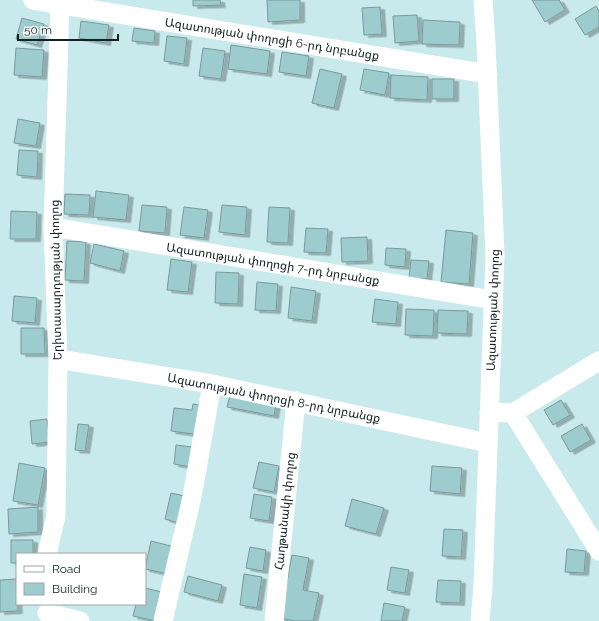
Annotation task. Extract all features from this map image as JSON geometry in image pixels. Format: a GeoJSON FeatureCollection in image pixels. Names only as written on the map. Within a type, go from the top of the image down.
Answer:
{"type":"FeatureCollection","features":[{"type":"Feature","properties":{"kind":"street","name":"Ազատության փողոցի 6-րդ նրբանցք"},"geometry":{"type":"LineString","coordinates":[[33,0],[488,74]]}},
{"type":"Feature","properties":{"kind":"street","name":"Ազատության փողոց"},"geometry":{"type":"LineString","coordinates":[[480,621],[483,586],[495,255],[488,74],[483,0]]}},
{"type":"Feature","properties":{"kind":"street","name":"Երիտասարդության փողոց"},"geometry":{"type":"LineString","coordinates":[[47,553],[56,516],[58,359],[53,227],[60,4]]}},
{"type":"Feature","properties":{"kind":"street","name":"Ազատության փողոցի 7-րդ նրբանցք"},"geometry":{"type":"LineString","coordinates":[[53,227],[493,300]]}},
{"type":"Feature","properties":{"kind":"street","name":"Ազատության փողոցի 8-րդ նրբանցք"},"geometry":{"type":"LineString","coordinates":[[58,359],[212,384],[488,443]]}},
{"type":"Feature","properties":{"kind":"street"},"geometry":{"type":"LineString","coordinates":[[489,412],[513,412],[599,360]]}},
{"type":"Feature","properties":{"kind":"street"},"geometry":{"type":"LineString","coordinates":[[163,621],[192,497],[212,384]]}},
{"type":"Feature","properties":{"kind":"street","name":"Հաղթանակի փողոց"},"geometry":{"type":"LineString","coordinates":[[274,621],[296,401]]}},
{"type":"Feature","properties":{"kind":"street"},"geometry":{"type":"LineString","coordinates":[[513,412],[599,551]]}},
{"type":"Feature","properties":{"kind":"street"},"geometry":{"type":"LineString","coordinates":[[47,613],[80,621]]}},
{"type":"Feature","properties":{"kind":"building"},"geometry":{"type":"Polygon","coordinates":[[[193,0],[220,0],[221,5],[193,6],[193,0]]]}},
{"type":"Feature","properties":{"kind":"building"},"geometry":{"type":"Polygon","coordinates":[[[267,0],[300,0],[300,20],[268,22],[267,0]]]}},
{"type":"Feature","properties":{"kind":"building"},"geometry":{"type":"Polygon","coordinates":[[[532,0],[559,0],[565,10],[545,22],[532,0]]]}},
{"type":"Feature","properties":{"kind":"building"},"geometry":{"type":"Polygon","coordinates":[[[596,6],[599,11],[599,27],[585,35],[575,19],[596,6]]]}},
{"type":"Feature","properties":{"kind":"building"},"geometry":{"type":"Polygon","coordinates":[[[380,7],[382,34],[364,35],[362,8],[380,7]]]}},
{"type":"Feature","properties":{"kind":"building"},"geometry":{"type":"Polygon","coordinates":[[[417,15],[419,41],[395,43],[393,16],[417,15]]]}},
{"type":"Feature","properties":{"kind":"building"},"geometry":{"type":"Polygon","coordinates":[[[22,18],[44,24],[37,45],[16,39],[22,18]]]}},
{"type":"Feature","properties":{"kind":"building"},"geometry":{"type":"Polygon","coordinates":[[[423,20],[460,22],[459,45],[422,44],[423,20]]]}},
{"type":"Feature","properties":{"kind":"building"},"geometry":{"type":"Polygon","coordinates":[[[81,21],[109,25],[106,43],[79,38],[81,21]]]}},
{"type":"Feature","properties":{"kind":"building"},"geometry":{"type":"Polygon","coordinates":[[[134,28],[155,31],[154,43],[132,41],[134,28]]]}},
{"type":"Feature","properties":{"kind":"building"},"geometry":{"type":"Polygon","coordinates":[[[167,36],[187,38],[184,64],[164,61],[167,36]]]}},
{"type":"Feature","properties":{"kind":"building"},"geometry":{"type":"Polygon","coordinates":[[[231,45],[270,51],[267,74],[228,69],[231,45]]]}},
{"type":"Feature","properties":{"kind":"building"},"geometry":{"type":"Polygon","coordinates":[[[16,48],[44,50],[42,77],[14,75],[16,48]]]}},
{"type":"Feature","properties":{"kind":"building"},"geometry":{"type":"Polygon","coordinates":[[[203,48],[225,51],[221,79],[199,76],[203,48]]]}},
{"type":"Feature","properties":{"kind":"building"},"geometry":{"type":"Polygon","coordinates":[[[282,52],[309,56],[306,76],[279,72],[282,52]]]}},
{"type":"Feature","properties":{"kind":"building"},"geometry":{"type":"Polygon","coordinates":[[[320,69],[342,74],[334,108],[312,103],[320,69]]]}},
{"type":"Feature","properties":{"kind":"building"},"geometry":{"type":"Polygon","coordinates":[[[364,69],[389,73],[385,95],[360,90],[364,69]]]}},
{"type":"Feature","properties":{"kind":"building"},"geometry":{"type":"Polygon","coordinates":[[[391,75],[428,77],[427,100],[390,98],[391,75]]]}},
{"type":"Feature","properties":{"kind":"building"},"geometry":{"type":"Polygon","coordinates":[[[432,79],[454,79],[454,99],[432,99],[432,79]]]}},
{"type":"Feature","properties":{"kind":"building"},"geometry":{"type":"Polygon","coordinates":[[[18,119],[40,123],[36,146],[14,143],[18,119]]]}},
{"type":"Feature","properties":{"kind":"building"},"geometry":{"type":"Polygon","coordinates":[[[19,150],[38,151],[37,177],[17,175],[19,150]]]}},
{"type":"Feature","properties":{"kind":"building"},"geometry":{"type":"Polygon","coordinates":[[[96,191],[129,195],[126,220],[93,217],[96,191]]]}},
{"type":"Feature","properties":{"kind":"building"},"geometry":{"type":"Polygon","coordinates":[[[65,194],[90,195],[89,215],[64,214],[65,194]]]}},
{"type":"Feature","properties":{"kind":"building"},"geometry":{"type":"Polygon","coordinates":[[[142,205],[167,207],[165,233],[139,231],[142,205]]]}},
{"type":"Feature","properties":{"kind":"building"},"geometry":{"type":"Polygon","coordinates":[[[222,205],[247,207],[245,235],[219,232],[222,205]]]}},
{"type":"Feature","properties":{"kind":"building"},"geometry":{"type":"Polygon","coordinates":[[[184,207],[208,210],[204,238],[180,235],[184,207]]]}},
{"type":"Feature","properties":{"kind":"building"},"geometry":{"type":"Polygon","coordinates":[[[269,207],[290,208],[288,243],[267,242],[269,207]]]}},
{"type":"Feature","properties":{"kind":"building"},"geometry":{"type":"Polygon","coordinates":[[[11,211],[37,212],[36,239],[10,239],[11,211]]]}},
{"type":"Feature","properties":{"kind":"building"},"geometry":{"type":"Polygon","coordinates":[[[306,228],[328,229],[326,253],[304,252],[306,228]]]}},
{"type":"Feature","properties":{"kind":"building"},"geometry":{"type":"Polygon","coordinates":[[[446,230],[473,233],[469,284],[441,282],[446,230]]]}},
{"type":"Feature","properties":{"kind":"building"},"geometry":{"type":"Polygon","coordinates":[[[367,237],[368,261],[342,262],[341,238],[367,237]]]}},
{"type":"Feature","properties":{"kind":"building"},"geometry":{"type":"Polygon","coordinates":[[[67,241],[86,242],[84,281],[65,280],[67,241]]]}},
{"type":"Feature","properties":{"kind":"building"},"geometry":{"type":"Polygon","coordinates":[[[94,244],[124,251],[120,271],[90,263],[94,244]]]}},
{"type":"Feature","properties":{"kind":"building"},"geometry":{"type":"Polygon","coordinates":[[[386,248],[406,249],[405,267],[385,265],[386,248]]]}},
{"type":"Feature","properties":{"kind":"building"},"geometry":{"type":"Polygon","coordinates":[[[171,259],[192,262],[188,292],[167,290],[171,259]]]}},
{"type":"Feature","properties":{"kind":"building"},"geometry":{"type":"Polygon","coordinates":[[[411,260],[429,261],[427,279],[409,278],[411,260]]]}},
{"type":"Feature","properties":{"kind":"building"},"geometry":{"type":"Polygon","coordinates":[[[216,272],[239,273],[238,304],[215,303],[216,272]]]}},
{"type":"Feature","properties":{"kind":"building"},"geometry":{"type":"Polygon","coordinates":[[[257,282],[278,284],[276,311],[255,310],[257,282]]]}},
{"type":"Feature","properties":{"kind":"building"},"geometry":{"type":"Polygon","coordinates":[[[291,287],[316,291],[312,321],[288,318],[291,287]]]}},
{"type":"Feature","properties":{"kind":"building"},"geometry":{"type":"Polygon","coordinates":[[[14,296],[37,298],[35,323],[12,321],[14,296]]]}},
{"type":"Feature","properties":{"kind":"building"},"geometry":{"type":"Polygon","coordinates":[[[375,299],[398,302],[396,324],[372,322],[375,299]]]}},
{"type":"Feature","properties":{"kind":"building"},"geometry":{"type":"Polygon","coordinates":[[[406,309],[434,310],[433,336],[405,335],[406,309]]]}},
{"type":"Feature","properties":{"kind":"building"},"geometry":{"type":"Polygon","coordinates":[[[438,310],[468,311],[467,334],[437,333],[438,310]]]}},
{"type":"Feature","properties":{"kind":"building"},"geometry":{"type":"Polygon","coordinates":[[[21,328],[44,328],[45,354],[21,354],[21,328]]]}},
{"type":"Feature","properties":{"kind":"building"},"geometry":{"type":"Polygon","coordinates":[[[230,395],[276,404],[274,416],[227,407],[230,395]]]}},
{"type":"Feature","properties":{"kind":"building"},"geometry":{"type":"Polygon","coordinates":[[[561,400],[570,415],[553,425],[544,410],[561,400]]]}},
{"type":"Feature","properties":{"kind":"building"},"geometry":{"type":"Polygon","coordinates":[[[193,404],[205,406],[201,435],[171,431],[174,408],[192,410],[193,404]]]}},
{"type":"Feature","properties":{"kind":"building"},"geometry":{"type":"Polygon","coordinates":[[[47,419],[50,442],[32,444],[30,421],[47,419]]]}},
{"type":"Feature","properties":{"kind":"building"},"geometry":{"type":"Polygon","coordinates":[[[78,424],[89,425],[85,451],[75,450],[78,424]]]}},
{"type":"Feature","properties":{"kind":"building"},"geometry":{"type":"Polygon","coordinates":[[[582,424],[591,440],[570,452],[561,436],[582,424]]]}},
{"type":"Feature","properties":{"kind":"building"},"geometry":{"type":"Polygon","coordinates":[[[176,445],[193,447],[191,467],[174,464],[176,445]]]}},
{"type":"Feature","properties":{"kind":"building"},"geometry":{"type":"Polygon","coordinates":[[[259,462],[279,466],[274,492],[253,488],[259,462]]]}},
{"type":"Feature","properties":{"kind":"building"},"geometry":{"type":"Polygon","coordinates":[[[19,463],[45,468],[38,505],[13,501],[19,463]]]}},
{"type":"Feature","properties":{"kind":"building"},"geometry":{"type":"Polygon","coordinates":[[[432,466],[462,468],[460,494],[430,491],[432,466]]]}},
{"type":"Feature","properties":{"kind":"building"},"geometry":{"type":"Polygon","coordinates":[[[171,493],[185,496],[179,523],[165,519],[171,493]]]}},
{"type":"Feature","properties":{"kind":"building"},"geometry":{"type":"Polygon","coordinates":[[[254,494],[272,497],[269,521],[250,518],[254,494]]]}},
{"type":"Feature","properties":{"kind":"building"},"geometry":{"type":"Polygon","coordinates":[[[352,499],[384,508],[376,534],[345,526],[352,499]]]}},
{"type":"Feature","properties":{"kind":"building"},"geometry":{"type":"Polygon","coordinates":[[[38,507],[38,532],[9,534],[8,509],[38,507]]]}},
{"type":"Feature","properties":{"kind":"building"},"geometry":{"type":"Polygon","coordinates":[[[444,529],[463,530],[461,557],[442,556],[444,529]]]}},
{"type":"Feature","properties":{"kind":"building"},"geometry":{"type":"Polygon","coordinates":[[[11,540],[33,540],[33,553],[16,553],[16,563],[11,563],[11,540]]]}},
{"type":"Feature","properties":{"kind":"building"},"geometry":{"type":"Polygon","coordinates":[[[151,541],[175,547],[168,574],[146,569],[151,541]]]}},
{"type":"Feature","properties":{"kind":"building"},"geometry":{"type":"Polygon","coordinates":[[[250,547],[266,550],[263,571],[246,568],[250,547]]]}},
{"type":"Feature","properties":{"kind":"building"},"geometry":{"type":"Polygon","coordinates":[[[567,549],[586,551],[584,573],[565,572],[567,549]]]}},
{"type":"Feature","properties":{"kind":"building"},"geometry":{"type":"Polygon","coordinates":[[[292,555],[309,558],[303,590],[319,593],[313,621],[295,621],[280,618],[292,555]]]}},
{"type":"Feature","properties":{"kind":"building"},"geometry":{"type":"Polygon","coordinates":[[[391,567],[409,570],[405,593],[387,590],[391,567]]]}},
{"type":"Feature","properties":{"kind":"building"},"geometry":{"type":"Polygon","coordinates":[[[244,574],[262,577],[257,608],[240,605],[244,574]]]}},
{"type":"Feature","properties":{"kind":"building"},"geometry":{"type":"Polygon","coordinates":[[[188,576],[222,585],[218,601],[184,592],[188,576]]]}},
{"type":"Feature","properties":{"kind":"building"},"geometry":{"type":"Polygon","coordinates":[[[16,579],[16,605],[18,605],[18,611],[0,612],[0,580],[16,579]]]}},
{"type":"Feature","properties":{"kind":"building"},"geometry":{"type":"Polygon","coordinates":[[[438,580],[461,581],[460,603],[436,602],[438,580]]]}},
{"type":"Feature","properties":{"kind":"building"},"geometry":{"type":"Polygon","coordinates":[[[146,588],[162,592],[156,621],[133,616],[136,605],[146,605],[146,588]]]}},
{"type":"Feature","properties":{"kind":"building"},"geometry":{"type":"Polygon","coordinates":[[[384,603],[405,607],[402,621],[381,621],[384,603]]]}}]}
